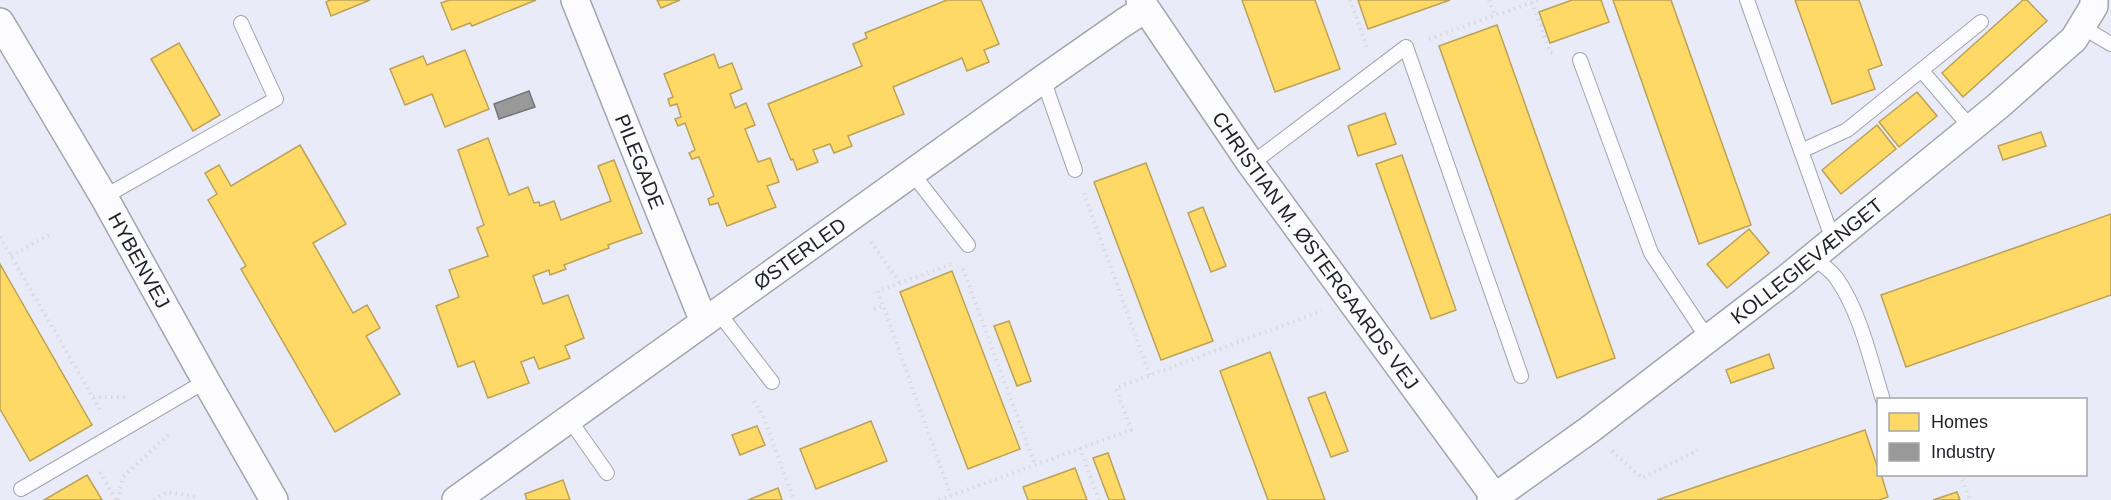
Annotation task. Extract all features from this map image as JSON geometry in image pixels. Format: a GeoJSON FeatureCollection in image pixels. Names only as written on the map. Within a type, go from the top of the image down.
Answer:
{"type":"FeatureCollection","features":[{"type":"Feature","properties":{"kind":"street","name":"PILEGADE"},"geometry":{"type":"LineString","coordinates":[[575,0],[711,317]]}},
{"type":"Feature","properties":{"kind":"street","name":"KOLLEGIEVÆNGET"},"geometry":{"type":"LineString","coordinates":[[1494,499],[1708,339],[1971,128],[2074,39],[2094,6],[2094,0]]}},
{"type":"Feature","properties":{"kind":"street","name":"ØSTERLED"},"geometry":{"type":"LineString","coordinates":[[456,500],[1123,22],[1143,5]]}},
{"type":"Feature","properties":{"kind":"street","name":"CHRISTIAN M. ØSTERGAARDS VEJ"},"geometry":{"type":"LineString","coordinates":[[1143,5],[1251,164],[1494,499]]}},
{"type":"Feature","properties":{"kind":"street","name":"HYBENVEJ"},"geometry":{"type":"LineString","coordinates":[[0,22],[104,196],[274,500]]}},
{"type":"Feature","properties":{"kind":"lane"},"geometry":{"type":"LineString","coordinates":[[1747,0],[1801,151],[1823,248],[1849,300],[1883,398]]}},
{"type":"Feature","properties":{"kind":"lane"},"geometry":{"type":"LineString","coordinates":[[1801,151],[1847,130],[1981,22]]}},
{"type":"Feature","properties":{"kind":"lane"},"geometry":{"type":"LineString","coordinates":[[104,196],[276,99],[241,23]]}},
{"type":"Feature","properties":{"kind":"lane"},"geometry":{"type":"LineString","coordinates":[[2082,27],[2111,44]]}},
{"type":"Feature","properties":{"kind":"lane"},"geometry":{"type":"LineString","coordinates":[[1251,164],[1406,47],[1521,376]]}},
{"type":"Feature","properties":{"kind":"lane"},"geometry":{"type":"LineString","coordinates":[[1580,60],[1651,253],[1708,339]]}},
{"type":"Feature","properties":{"kind":"lane"},"geometry":{"type":"LineString","coordinates":[[1922,71],[1971,128]]}},
{"type":"Feature","properties":{"kind":"lane"},"geometry":{"type":"LineString","coordinates":[[1043,79],[1075,170]]}},
{"type":"Feature","properties":{"kind":"lane"},"geometry":{"type":"LineString","coordinates":[[912,173],[968,245]]}},
{"type":"Feature","properties":{"kind":"lane"},"geometry":{"type":"LineString","coordinates":[[711,317],[772,382]]}},
{"type":"Feature","properties":{"kind":"lane"},"geometry":{"type":"LineString","coordinates":[[21,489],[206,381]]}},
{"type":"Feature","properties":{"kind":"lane"},"geometry":{"type":"LineString","coordinates":[[569,419],[608,473]]}},
{"type":"Feature","properties":{"kind":"path"},"geometry":{"type":"LineString","coordinates":[[1350,0],[1375,70]]}},
{"type":"Feature","properties":{"kind":"path"},"geometry":{"type":"LineString","coordinates":[[1489,0],[1495,15]]}},
{"type":"Feature","properties":{"kind":"path"},"geometry":{"type":"LineString","coordinates":[[1406,47],[1539,0]]}},
{"type":"Feature","properties":{"kind":"path"},"geometry":{"type":"LineString","coordinates":[[1532,3],[1550,52],[1580,60]]}},
{"type":"Feature","properties":{"kind":"path"},"geometry":{"type":"LineString","coordinates":[[1075,170],[1150,376]]}},
{"type":"Feature","properties":{"kind":"path"},"geometry":{"type":"LineString","coordinates":[[853,216],[900,283]]}},
{"type":"Feature","properties":{"kind":"path"},"geometry":{"type":"LineString","coordinates":[[11,256],[52,233]]}},
{"type":"Feature","properties":{"kind":"path"},"geometry":{"type":"LineString","coordinates":[[0,237],[115,435]]}},
{"type":"Feature","properties":{"kind":"path"},"geometry":{"type":"LineString","coordinates":[[951,496],[878,291],[960,261],[1035,465]]}},
{"type":"Feature","properties":{"kind":"path"},"geometry":{"type":"LineString","coordinates":[[939,500],[1131,430],[1116,388],[1316,314],[1345,293]]}},
{"type":"Feature","properties":{"kind":"path"},"geometry":{"type":"LineString","coordinates":[[874,309],[883,306]]}},
{"type":"Feature","properties":{"kind":"path"},"geometry":{"type":"LineString","coordinates":[[750,394],[763,416],[794,500]]}},
{"type":"Feature","properties":{"kind":"path"},"geometry":{"type":"LineString","coordinates":[[1589,430],[1642,478],[1698,450]]}},
{"type":"Feature","properties":{"kind":"path"},"geometry":{"type":"LineString","coordinates":[[117,500],[123,477],[172,432]]}},
{"type":"Feature","properties":{"kind":"path"},"geometry":{"type":"LineString","coordinates":[[1080,448],[1099,500]]}},
{"type":"Feature","properties":{"kind":"path"},"geometry":{"type":"LineString","coordinates":[[98,470],[117,500]]}},
{"type":"Feature","properties":{"kind":"path"},"geometry":{"type":"LineString","coordinates":[[1961,476],[1970,500]]}},
{"type":"Feature","properties":{"kind":"path"},"geometry":{"type":"LineString","coordinates":[[154,500],[167,492],[195,496]]}},
{"type":"Feature","properties":{"kind":"building: Homes"},"geometry":{"type":"Polygon","coordinates":[[[330,0],[370,0],[331,16],[326,2],[330,0]]]}},
{"type":"Feature","properties":{"kind":"building: Homes"},"geometry":{"type":"Polygon","coordinates":[[[449,0],[536,0],[472,26],[470,23],[452,30],[441,3],[449,0]]]}},
{"type":"Feature","properties":{"kind":"building: Homes"},"geometry":{"type":"Polygon","coordinates":[[[657,0],[680,0],[661,8],[657,0]]]}},
{"type":"Feature","properties":{"kind":"building: Homes"},"geometry":{"type":"Polygon","coordinates":[[[947,0],[981,0],[999,44],[984,50],[989,62],[967,71],[962,58],[893,87],[904,114],[848,136],[852,146],[834,153],[830,144],[813,150],[818,162],[797,170],[768,104],[862,66],[853,44],[867,38],[865,33],[947,0]]]}},
{"type":"Feature","properties":{"kind":"building: Homes"},"geometry":{"type":"Polygon","coordinates":[[[1242,0],[1315,0],[1340,69],[1275,92],[1242,0]]]}},
{"type":"Feature","properties":{"kind":"building: Homes"},"geometry":{"type":"Polygon","coordinates":[[[1358,0],[1450,0],[1368,29],[1358,0]]]}},
{"type":"Feature","properties":{"kind":"building: Homes"},"geometry":{"type":"Polygon","coordinates":[[[1572,0],[1601,0],[1609,22],[1550,43],[1539,12],[1572,0]]]}},
{"type":"Feature","properties":{"kind":"building: Homes"},"geometry":{"type":"Polygon","coordinates":[[[1613,0],[1671,0],[1751,225],[1699,244],[1613,0]]]}},
{"type":"Feature","properties":{"kind":"building: Homes"},"geometry":{"type":"Polygon","coordinates":[[[1795,0],[1859,0],[1882,65],[1868,70],[1875,89],[1832,104],[1795,0]]]}},
{"type":"Feature","properties":{"kind":"building: Homes"},"geometry":{"type":"Polygon","coordinates":[[[2023,0],[2027,0],[2047,21],[1963,97],[1942,73],[2023,0]]]}},
{"type":"Feature","properties":{"kind":"building: Homes"},"geometry":{"type":"Polygon","coordinates":[[[1497,25],[1615,358],[1557,378],[1439,46],[1497,25]]]}},
{"type":"Feature","properties":{"kind":"building: Homes"},"geometry":{"type":"Polygon","coordinates":[[[179,43],[220,115],[193,131],[151,59],[179,43]]]}},
{"type":"Feature","properties":{"kind":"building: Homes"},"geometry":{"type":"Polygon","coordinates":[[[465,50],[489,109],[445,127],[432,94],[405,105],[390,69],[423,56],[427,65],[465,50]]]}},
{"type":"Feature","properties":{"kind":"building: Homes"},"geometry":{"type":"Polygon","coordinates":[[[714,54],[719,68],[732,63],[742,89],[730,94],[735,108],[746,103],[755,125],[745,129],[758,162],[770,158],[779,182],[767,186],[776,207],[727,226],[718,203],[710,205],[708,199],[714,196],[699,157],[692,159],[689,153],[695,150],[685,123],[678,126],[675,119],[681,117],[677,104],[670,106],[668,99],[673,97],[664,74],[714,54]]]}},
{"type":"Feature","properties":{"kind":"building: Homes"},"geometry":{"type":"Polygon","coordinates":[[[1917,92],[1937,116],[1899,147],[1879,122],[1917,92]]]}},
{"type":"Feature","properties":{"kind":"building: Homes"},"geometry":{"type":"Polygon","coordinates":[[[1385,113],[1396,144],[1358,156],[1348,126],[1385,113]]]}},
{"type":"Feature","properties":{"kind":"building: Homes"},"geometry":{"type":"Polygon","coordinates":[[[1877,125],[1896,149],[1841,194],[1822,170],[1877,125]]]}},
{"type":"Feature","properties":{"kind":"building: Homes"},"geometry":{"type":"Polygon","coordinates":[[[2041,132],[2046,146],[2003,160],[1998,146],[2041,132]]]}},
{"type":"Feature","properties":{"kind":"building: Homes"},"geometry":{"type":"Polygon","coordinates":[[[488,138],[509,195],[528,187],[534,203],[539,202],[540,206],[554,201],[561,220],[611,201],[598,166],[614,160],[642,233],[608,245],[609,248],[564,265],[566,269],[550,275],[549,270],[533,276],[543,304],[568,295],[584,338],[565,346],[570,358],[539,369],[534,357],[521,362],[529,383],[488,398],[474,361],[458,367],[436,306],[459,297],[449,270],[488,256],[477,228],[484,225],[458,150],[488,138]]]}},
{"type":"Feature","properties":{"kind":"building: Homes"},"geometry":{"type":"Polygon","coordinates":[[[300,145],[346,224],[313,243],[353,313],[367,305],[380,328],[366,336],[400,394],[335,432],[241,269],[246,266],[208,200],[217,194],[205,173],[219,165],[231,186],[300,145]]]}},
{"type":"Feature","properties":{"kind":"building: Homes"},"geometry":{"type":"Polygon","coordinates":[[[1402,155],[1456,310],[1431,319],[1376,164],[1402,155]]]}},
{"type":"Feature","properties":{"kind":"building: Homes"},"geometry":{"type":"Polygon","coordinates":[[[1146,163],[1213,341],[1161,360],[1094,182],[1146,163]]]}},
{"type":"Feature","properties":{"kind":"building: Homes"},"geometry":{"type":"Polygon","coordinates":[[[1203,207],[1226,266],[1211,272],[1188,213],[1203,207]]]}},
{"type":"Feature","properties":{"kind":"building: Homes"},"geometry":{"type":"Polygon","coordinates":[[[2111,214],[2111,295],[1906,367],[1881,295],[2111,214]]]}},
{"type":"Feature","properties":{"kind":"building: Homes"},"geometry":{"type":"Polygon","coordinates":[[[1749,229],[1769,253],[1727,288],[1707,264],[1749,229]]]}},
{"type":"Feature","properties":{"kind":"building: Homes"},"geometry":{"type":"Polygon","coordinates":[[[0,264],[92,425],[30,461],[0,409],[0,264]]]}},
{"type":"Feature","properties":{"kind":"building: Homes"},"geometry":{"type":"Polygon","coordinates":[[[952,271],[1020,449],[968,469],[900,292],[952,271]]]}},
{"type":"Feature","properties":{"kind":"building: Homes"},"geometry":{"type":"Polygon","coordinates":[[[1009,321],[1031,381],[1017,386],[994,326],[1009,321]]]}},
{"type":"Feature","properties":{"kind":"building: Homes"},"geometry":{"type":"Polygon","coordinates":[[[1270,352],[1325,500],[1268,500],[1220,371],[1270,352]]]}},
{"type":"Feature","properties":{"kind":"building: Homes"},"geometry":{"type":"Polygon","coordinates":[[[1769,354],[1774,368],[1731,383],[1726,370],[1769,354]]]}},
{"type":"Feature","properties":{"kind":"building: Homes"},"geometry":{"type":"Polygon","coordinates":[[[1325,392],[1348,451],[1331,457],[1308,398],[1325,392]]]}},
{"type":"Feature","properties":{"kind":"building: Homes"},"geometry":{"type":"Polygon","coordinates":[[[871,421],[887,461],[816,489],[800,449],[871,421]]]}},
{"type":"Feature","properties":{"kind":"building: Homes"},"geometry":{"type":"Polygon","coordinates":[[[757,426],[765,445],[740,455],[732,435],[757,426]]]}},
{"type":"Feature","properties":{"kind":"building: Homes"},"geometry":{"type":"Polygon","coordinates":[[[1865,430],[1877,466],[1877,476],[1882,476],[1888,497],[1879,500],[1657,500],[1865,430]]]}},
{"type":"Feature","properties":{"kind":"building: Homes"},"geometry":{"type":"Polygon","coordinates":[[[1108,453],[1125,500],[1109,500],[1093,458],[1108,453]]]}},
{"type":"Feature","properties":{"kind":"building: Homes"},"geometry":{"type":"Polygon","coordinates":[[[1075,468],[1087,500],[1028,500],[1023,487],[1075,468]]]}},
{"type":"Feature","properties":{"kind":"building: Homes"},"geometry":{"type":"Polygon","coordinates":[[[87,475],[102,500],[44,500],[87,475]]]}},
{"type":"Feature","properties":{"kind":"building: Homes"},"geometry":{"type":"Polygon","coordinates":[[[563,480],[570,500],[527,500],[525,494],[563,480]]]}},
{"type":"Feature","properties":{"kind":"building: Homes"},"geometry":{"type":"Polygon","coordinates":[[[778,488],[782,500],[748,500],[778,488]]]}},
{"type":"Feature","properties":{"kind":"building: Homes"},"geometry":{"type":"Polygon","coordinates":[[[1957,492],[1960,500],[1933,500],[1957,492]]]}},
{"type":"Feature","properties":{"kind":"building: Industry"},"geometry":{"type":"Polygon","coordinates":[[[529,91],[535,107],[499,119],[494,104],[529,91]]]}}]}
